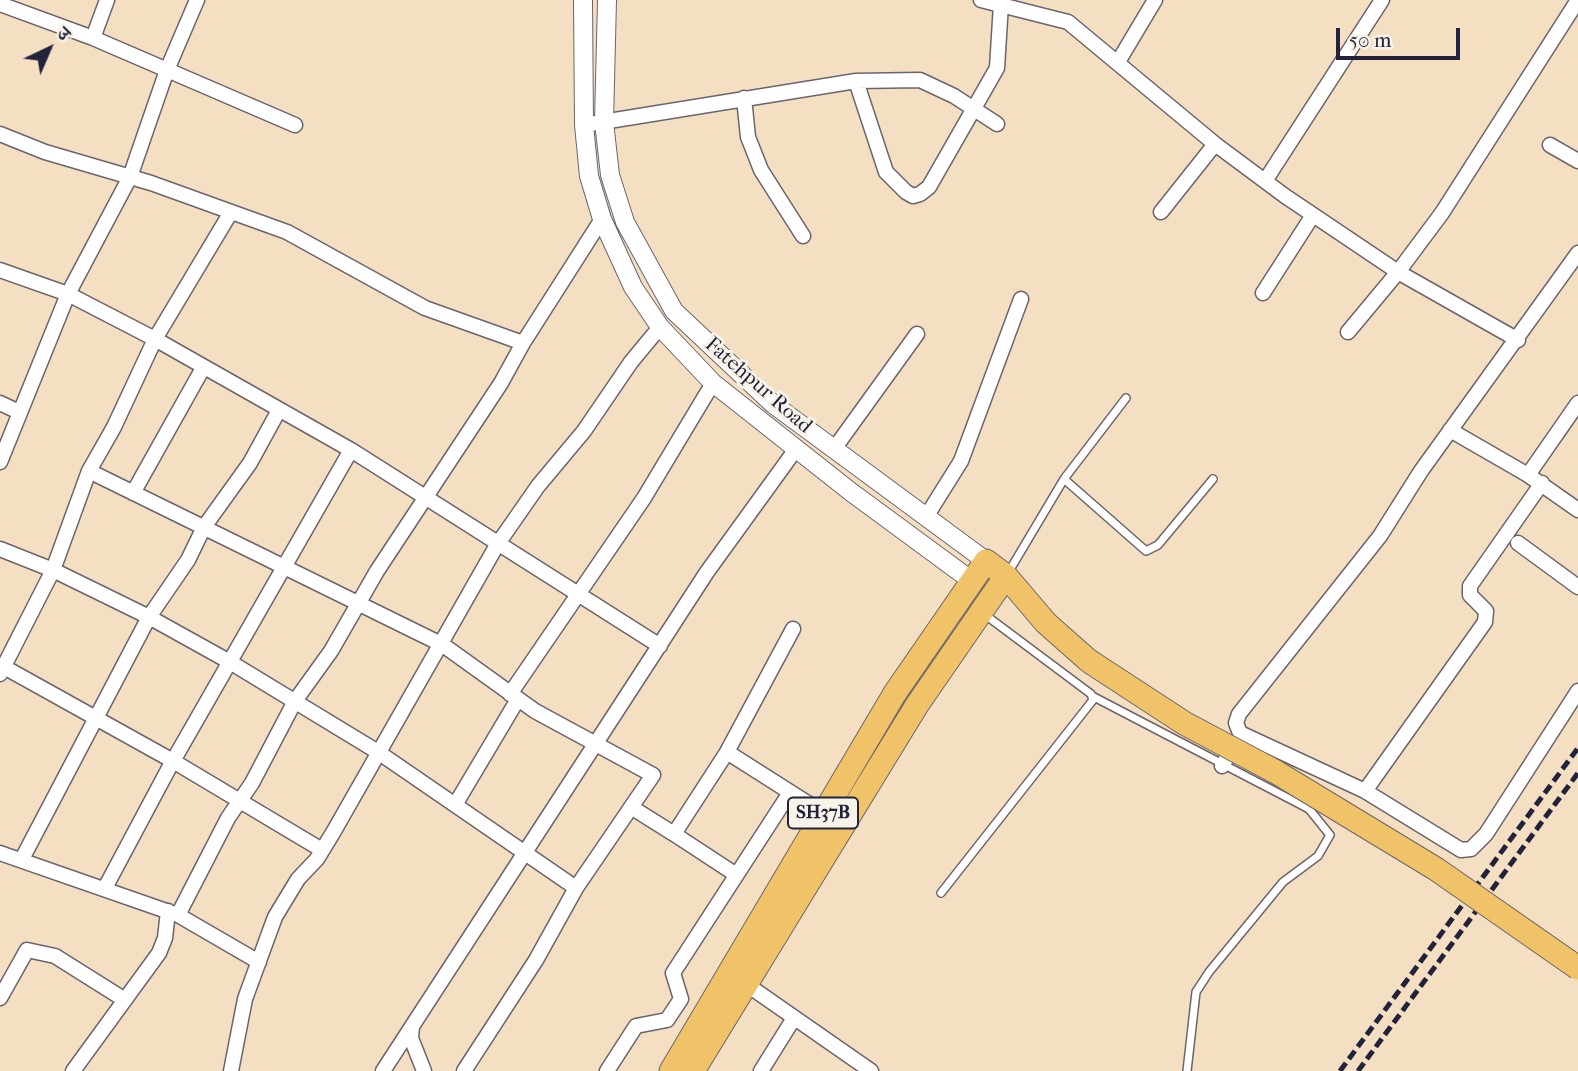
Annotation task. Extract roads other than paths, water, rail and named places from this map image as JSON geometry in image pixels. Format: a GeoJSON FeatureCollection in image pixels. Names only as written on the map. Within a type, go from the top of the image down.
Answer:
{"type":"FeatureCollection","features":[{"type":"Feature","properties":{"kind":"main road","name":"SH37B"},"geometry":{"type":"LineString","coordinates":[[671,1071],[895,694],[986,561]]}},
{"type":"Feature","properties":{"kind":"main road"},"geometry":{"type":"LineString","coordinates":[[986,561],[993,594]]}},
{"type":"Feature","properties":{"kind":"main road"},"geometry":{"type":"LineString","coordinates":[[972,580],[1046,623],[1089,662],[1184,723],[1286,778],[1436,869],[1578,968]]}},
{"type":"Feature","properties":{"kind":"main road","name":"SH37B"},"geometry":{"type":"LineString","coordinates":[[693,1071],[917,705],[993,594]]}},
{"type":"Feature","properties":{"kind":"street"},"geometry":{"type":"LineString","coordinates":[[93,38],[107,0]]}},
{"type":"Feature","properties":{"kind":"street"},"geometry":{"type":"LineString","coordinates":[[0,462],[68,294],[130,177],[167,70],[197,0]]}},
{"type":"Feature","properties":{"kind":"street","name":"Fatehpur Road"},"geometry":{"type":"LineString","coordinates":[[583,0],[584,125],[589,176],[602,219],[632,287],[660,327],[713,383],[796,449],[972,580]]}},
{"type":"Feature","properties":{"kind":"street"},"geometry":{"type":"LineString","coordinates":[[607,0],[604,121],[610,175],[625,222],[674,311],[741,377],[986,561]]}},
{"type":"Feature","properties":{"kind":"street"},"geometry":{"type":"LineString","coordinates":[[981,0],[1068,22],[1215,144],[1313,215],[1398,272],[1518,340]]}},
{"type":"Feature","properties":{"kind":"street"},"geometry":{"type":"LineString","coordinates":[[1118,62],[1155,0]]}},
{"type":"Feature","properties":{"kind":"street"},"geometry":{"type":"LineString","coordinates":[[1265,181],[1382,0]]}},
{"type":"Feature","properties":{"kind":"street"},"geometry":{"type":"LineString","coordinates":[[1348,332],[1442,213],[1578,0]]}},
{"type":"Feature","properties":{"kind":"street"},"geometry":{"type":"LineString","coordinates":[[0,4],[93,38],[295,125]]}},
{"type":"Feature","properties":{"kind":"street"},"geometry":{"type":"LineString","coordinates":[[856,81],[886,172],[893,182],[912,196],[920,194],[929,187],[997,68],[1001,4]]}},
{"type":"Feature","properties":{"kind":"street"},"geometry":{"type":"LineString","coordinates":[[584,125],[856,81],[920,80],[954,96],[996,124]]}},
{"type":"Feature","properties":{"kind":"street"},"geometry":{"type":"LineString","coordinates":[[744,98],[748,137],[761,170],[803,236]]}},
{"type":"Feature","properties":{"kind":"street"},"geometry":{"type":"LineString","coordinates":[[2,139],[130,177],[287,232],[425,308],[523,343]]}},
{"type":"Feature","properties":{"kind":"street"},"geometry":{"type":"LineString","coordinates":[[1161,212],[1215,144]]}},
{"type":"Feature","properties":{"kind":"street"},"geometry":{"type":"LineString","coordinates":[[1550,145],[1578,161]]}},
{"type":"Feature","properties":{"kind":"street"},"geometry":{"type":"LineString","coordinates":[[231,212],[155,339],[114,427],[89,471],[53,570],[2,670],[173,761],[322,850]]}},
{"type":"Feature","properties":{"kind":"street"},"geometry":{"type":"LineString","coordinates":[[1264,293],[1313,215]]}},
{"type":"Feature","properties":{"kind":"street"},"geometry":{"type":"LineString","coordinates":[[73,1071],[159,953],[173,913],[252,783],[295,701],[361,603],[377,571],[501,383],[523,343],[602,219]]}},
{"type":"Feature","properties":{"kind":"street"},"geometry":{"type":"LineString","coordinates":[[1578,253],[1518,340],[1450,430],[1380,536],[1239,714],[1236,723],[1240,733],[1366,791],[1461,850],[1471,849],[1486,834],[1578,691]]}},
{"type":"Feature","properties":{"kind":"street"},"geometry":{"type":"LineString","coordinates":[[0,270],[68,294],[155,339],[351,450],[660,646]]}},
{"type":"Feature","properties":{"kind":"street"},"geometry":{"type":"LineString","coordinates":[[926,517],[961,461],[1021,299]]}},
{"type":"Feature","properties":{"kind":"street"},"geometry":{"type":"LineString","coordinates":[[231,1071],[245,999],[275,917],[298,878],[322,850],[443,646],[478,576],[498,545],[538,486],[584,431],[631,362],[660,327]]}},
{"type":"Feature","properties":{"kind":"street"},"geometry":{"type":"LineString","coordinates":[[834,449],[917,334]]}},
{"type":"Feature","properties":{"kind":"street"},"geometry":{"type":"LineString","coordinates":[[133,493],[203,368]]}},
{"type":"Feature","properties":{"kind":"street"},"geometry":{"type":"LineString","coordinates":[[455,805],[514,696],[576,594],[645,498],[713,383]]}},
{"type":"Feature","properties":{"kind":"street"},"geometry":{"type":"LineString","coordinates":[[0,403],[19,412]]}},
{"type":"Feature","properties":{"kind":"street"},"geometry":{"type":"LineString","coordinates":[[1528,475],[1578,403]]}},
{"type":"Feature","properties":{"kind":"street"},"geometry":{"type":"LineString","coordinates":[[22,859],[149,617],[188,560],[204,527],[250,463],[279,410]]}},
{"type":"Feature","properties":{"kind":"street"},"geometry":{"type":"LineString","coordinates":[[1450,430],[1542,483],[1578,510]]}},
{"type":"Feature","properties":{"kind":"street"},"geometry":{"type":"LineString","coordinates":[[383,1071],[706,572],[796,449]]}},
{"type":"Feature","properties":{"kind":"street"},"geometry":{"type":"LineString","coordinates":[[105,888],[173,761],[351,450]]}},
{"type":"Feature","properties":{"kind":"street"},"geometry":{"type":"LineString","coordinates":[[89,471],[361,603],[443,646],[535,711],[653,775],[576,888],[536,960],[464,1071]]}},
{"type":"Feature","properties":{"kind":"street"},"geometry":{"type":"LineString","coordinates":[[1366,791],[1485,622],[1486,611],[1470,595],[1469,586],[1542,483]]}},
{"type":"Feature","properties":{"kind":"street"},"geometry":{"type":"LineString","coordinates":[[1518,542],[1578,587]]}},
{"type":"Feature","properties":{"kind":"street"},"geometry":{"type":"LineString","coordinates":[[0,549],[53,570],[149,617],[230,662],[378,752],[576,888]]}},
{"type":"Feature","properties":{"kind":"street"},"geometry":{"type":"LineString","coordinates":[[674,834],[727,752],[793,629]]}},
{"type":"Feature","properties":{"kind":"street"},"geometry":{"type":"LineString","coordinates":[[1222,765],[1240,733]]}},
{"type":"Feature","properties":{"kind":"street"},"geometry":{"type":"LineString","coordinates":[[727,752],[789,794],[823,813]]}},
{"type":"Feature","properties":{"kind":"street"},"geometry":{"type":"LineString","coordinates":[[607,1071],[636,1026],[667,1020],[681,999],[673,973],[789,794]]}},
{"type":"Feature","properties":{"kind":"street"},"geometry":{"type":"LineString","coordinates":[[631,807],[735,874]]}},
{"type":"Feature","properties":{"kind":"street"},"geometry":{"type":"LineString","coordinates":[[0,853],[173,913],[259,962]]}},
{"type":"Feature","properties":{"kind":"street"},"geometry":{"type":"LineString","coordinates":[[0,998],[27,950],[55,956],[125,1000]]}},
{"type":"Feature","properties":{"kind":"street"},"geometry":{"type":"LineString","coordinates":[[746,984],[871,1071]]}},
{"type":"Feature","properties":{"kind":"street"},"geometry":{"type":"LineString","coordinates":[[761,1071],[794,1018]]}},
{"type":"Feature","properties":{"kind":"street"},"geometry":{"type":"LineString","coordinates":[[412,1026],[411,1038],[424,1071]]}},
{"type":"Feature","properties":{"kind":"lane"},"geometry":{"type":"LineString","coordinates":[[1126,398],[1064,479],[993,594],[1094,697],[1309,809],[1331,835],[1318,856],[1283,882],[1209,972],[1196,992],[1187,1071]]}},
{"type":"Feature","properties":{"kind":"lane"},"geometry":{"type":"LineString","coordinates":[[1064,479],[1146,551],[1158,545],[1213,479]]}},
{"type":"Feature","properties":{"kind":"lane"},"geometry":{"type":"LineString","coordinates":[[941,893],[1094,697]]}},
{"type":"Feature","properties":{"kind":"railway"},"geometry":{"type":"LineString","coordinates":[[1340,1071],[1578,748]]}},
{"type":"Feature","properties":{"kind":"railway"},"geometry":{"type":"LineString","coordinates":[[1358,1071],[1578,773]]}}]}
